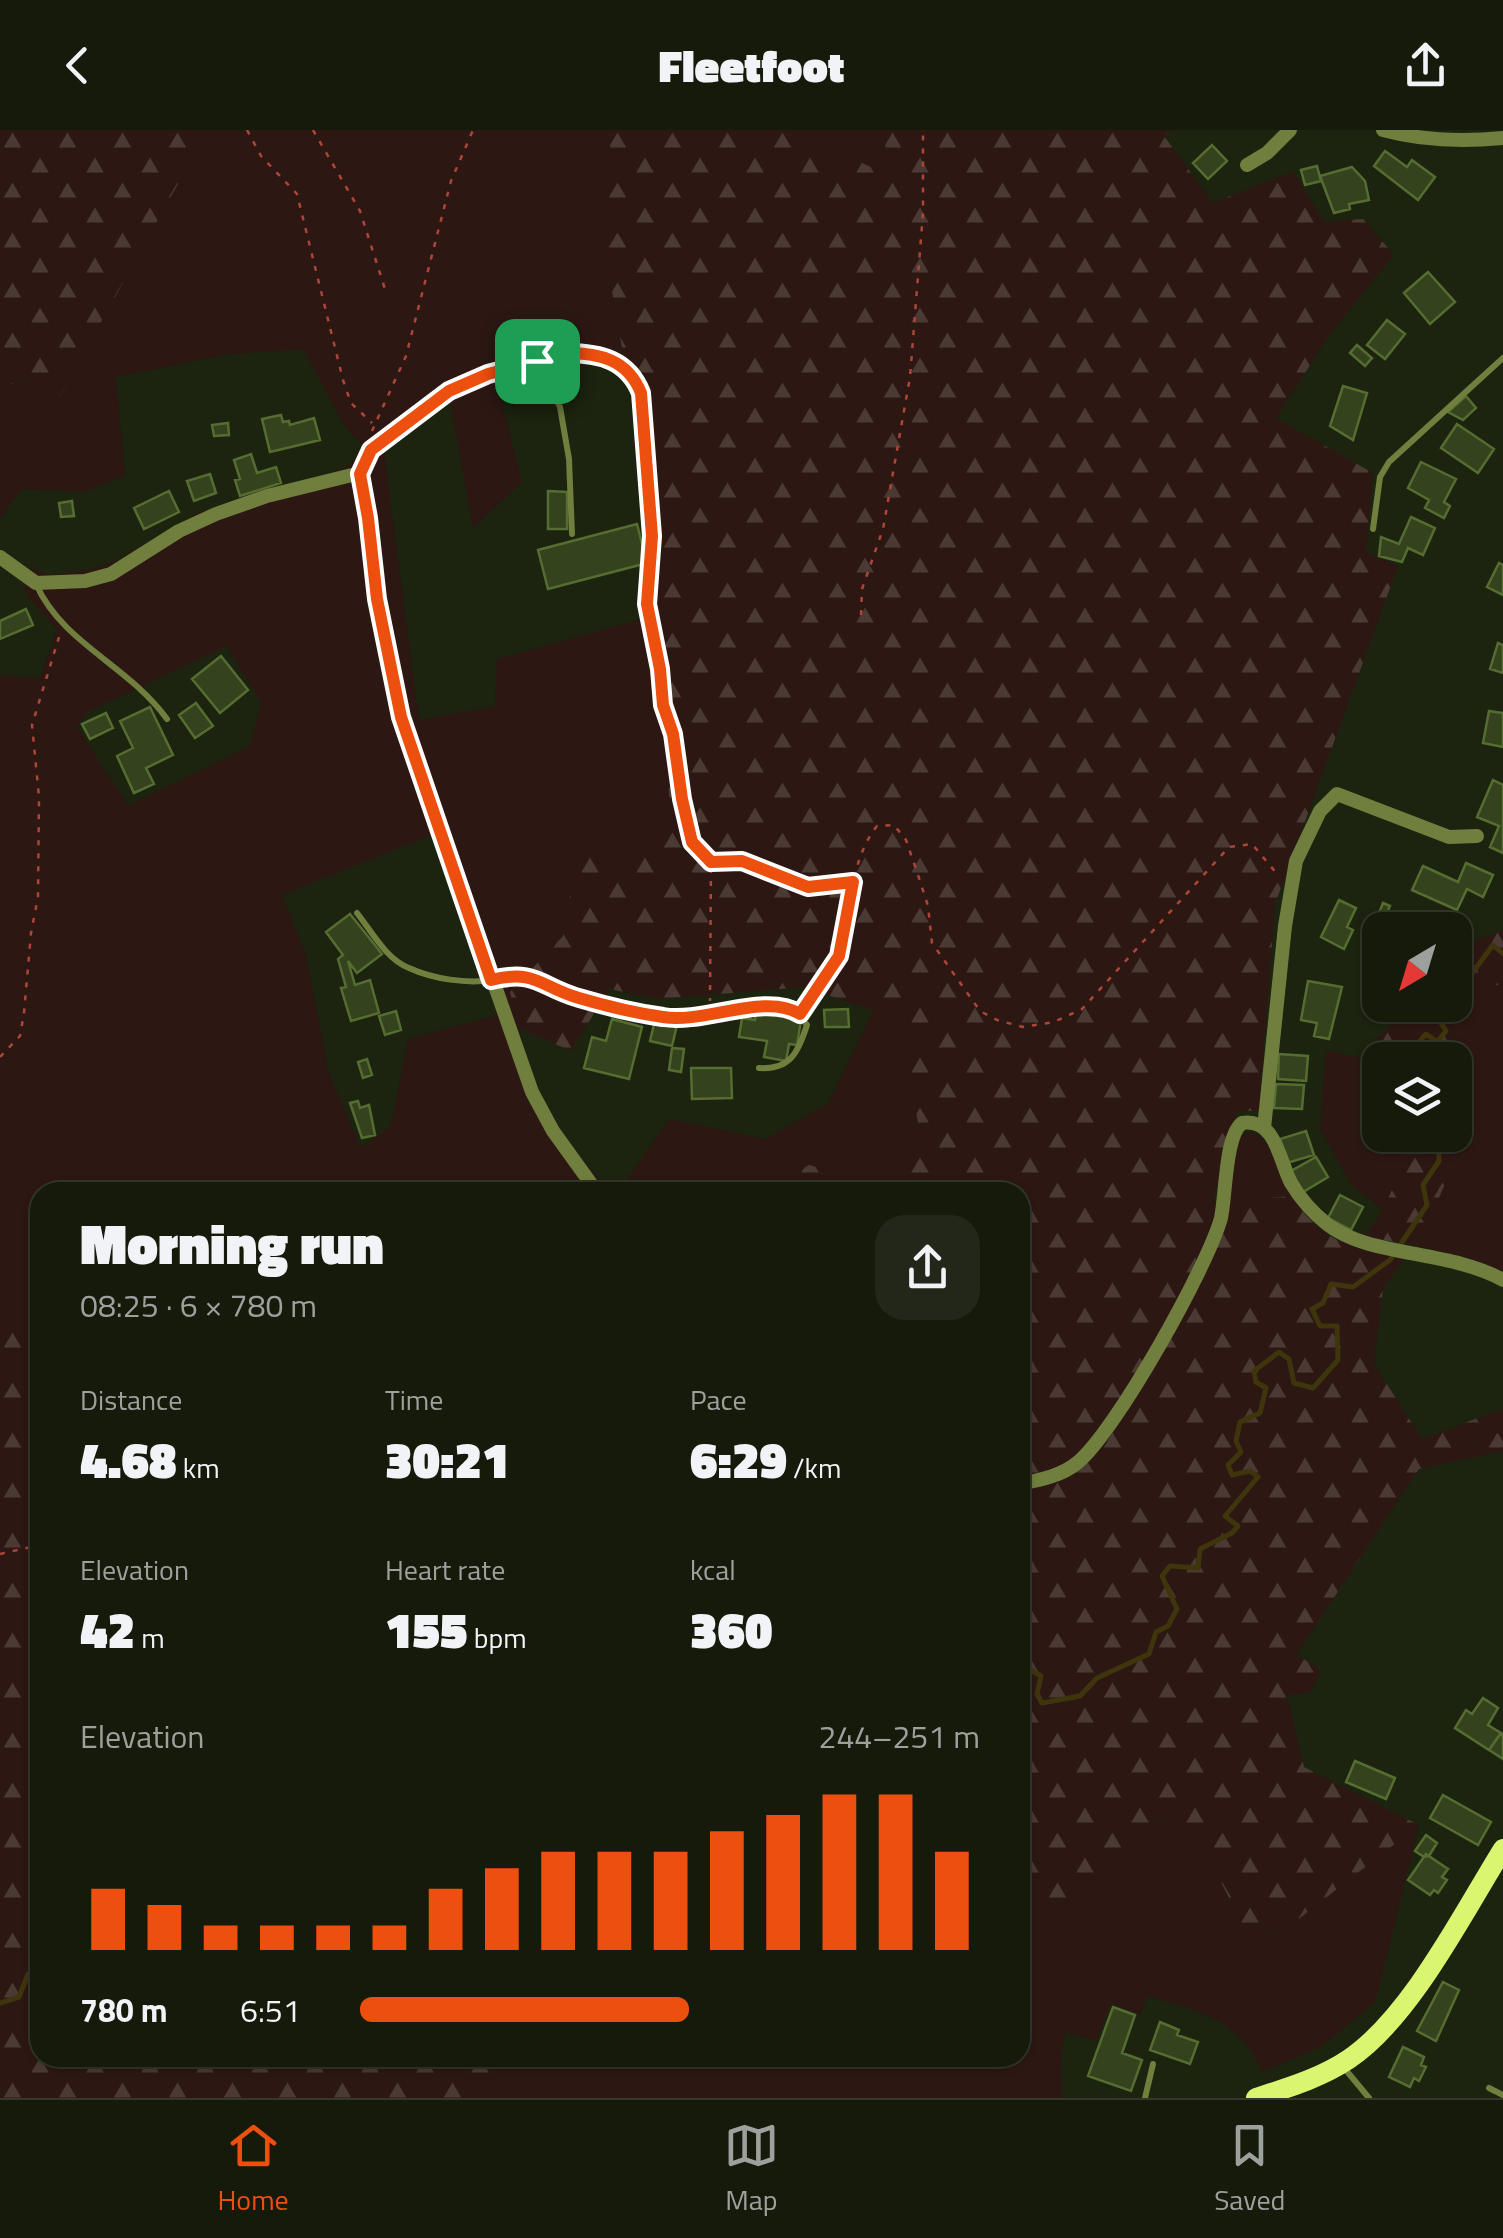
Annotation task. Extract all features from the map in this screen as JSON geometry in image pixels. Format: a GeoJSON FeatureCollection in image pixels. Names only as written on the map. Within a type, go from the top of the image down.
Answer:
{"type":"FeatureCollection","features":[{"type":"Feature","properties":{"kind":"street"},"geometry":{"type":"LineString","coordinates":[[1247,164],[1267,153],[1290,130]]}},
{"type":"Feature","properties":{"kind":"street"},"geometry":{"type":"LineString","coordinates":[[1382,130],[1414,139],[1467,142],[1503,138]]}},
{"type":"Feature","properties":{"kind":"street"},"geometry":{"type":"LineString","coordinates":[[0,557],[36,583],[85,581],[110,574],[178,531],[216,514],[267,496],[360,474],[377,599],[401,717],[491,980],[541,1112],[590,1182]]}},
{"type":"Feature","properties":{"kind":"street"},"geometry":{"type":"LineString","coordinates":[[1264,1128],[1296,861],[1320,810],[1338,794],[1449,838],[1477,836]]}},
{"type":"Feature","properties":{"kind":"street"},"geometry":{"type":"LineString","coordinates":[[1030,1482],[1053,1476],[1076,1464],[1111,1425],[1214,1237],[1224,1206],[1235,1130],[1247,1122],[1264,1128],[1276,1144],[1292,1184],[1320,1218],[1337,1231],[1381,1246],[1464,1263],[1503,1280]]}},
{"type":"Feature","properties":{"kind":"street"},"geometry":{"type":"LineString","coordinates":[[1256,2098],[1340,2064],[1374,2038],[1393,2017],[1503,1850]]}},
{"type":"Feature","properties":{"kind":"lane"},"geometry":{"type":"LineString","coordinates":[[1372,529],[1380,477],[1389,462],[1503,358]]}},
{"type":"Feature","properties":{"kind":"lane"},"geometry":{"type":"LineString","coordinates":[[360,474],[371,450],[435,400],[488,374],[537,361],[560,407],[572,492],[572,534]]}},
{"type":"Feature","properties":{"kind":"lane"},"geometry":{"type":"LineString","coordinates":[[36,583],[62,626],[149,694],[167,719]]}},
{"type":"Feature","properties":{"kind":"lane"},"geometry":{"type":"LineString","coordinates":[[357,913],[386,951],[410,969],[450,978],[491,980],[520,975],[541,980],[575,997],[664,1018],[710,1016],[770,1006],[782,1006],[800,1014],[807,1024],[800,1048],[788,1064],[758,1068]]}},
{"type":"Feature","properties":{"kind":"lane"},"geometry":{"type":"LineString","coordinates":[[1144,2098],[1153,2064]]}},
{"type":"Feature","properties":{"kind":"lane"},"geometry":{"type":"LineString","coordinates":[[1340,2064],[1369,2098]]}},
{"type":"Feature","properties":{"kind":"lane"},"geometry":{"type":"LineString","coordinates":[[1489,2088],[1503,2095]]}},
{"type":"Feature","properties":{"kind":"path"},"geometry":{"type":"LineString","coordinates":[[247,130],[262,156],[297,194],[343,380],[352,404],[374,424],[406,356],[451,181],[473,130]]}},
{"type":"Feature","properties":{"kind":"path"},"geometry":{"type":"LineString","coordinates":[[313,130],[360,210],[384,288]]}},
{"type":"Feature","properties":{"kind":"path"},"geometry":{"type":"LineString","coordinates":[[861,615],[862,589],[884,528],[910,378],[923,212],[923,130]]}},
{"type":"Feature","properties":{"kind":"path"},"geometry":{"type":"LineString","coordinates":[[537,361],[567,353],[588,353],[616,362],[637,382],[645,421],[652,536],[647,604],[685,814],[692,842],[711,862],[710,1016]]}},
{"type":"Feature","properties":{"kind":"path"},"geometry":{"type":"LineString","coordinates":[[0,1056],[20,1036],[24,1013],[38,897],[39,797],[32,726],[62,626]]}},
{"type":"Feature","properties":{"kind":"path"},"geometry":{"type":"LineString","coordinates":[[800,1014],[839,956],[864,842],[876,826],[894,825],[906,840],[928,906],[932,943],[980,1011],[1023,1027],[1054,1022],[1082,1009],[1229,847],[1252,844],[1292,891]]}},
{"type":"Feature","properties":{"kind":"path"},"geometry":{"type":"LineString","coordinates":[[711,862],[742,861],[808,887],[853,882]]}},
{"type":"Feature","properties":{"kind":"path"},"geometry":{"type":"LineString","coordinates":[[0,1554],[30,1547]]}},
{"type":"Feature","properties":{"kind":"green space"},"geometry":{"type":"Polygon","coordinates":[[[0,130],[208,130],[52,410],[23,378],[0,391],[0,130]]]}},
{"type":"Feature","properties":{"kind":"green space"},"geometry":{"type":"Polygon","coordinates":[[[208,130],[611,130],[605,252],[625,365],[557,359],[496,379],[522,482],[473,528],[450,401],[384,452],[419,720],[495,706],[497,659],[657,615],[670,809],[625,849],[575,867],[563,937],[510,992],[531,1077],[559,1131],[601,1182],[30,1182],[30,1330],[0,1309],[0,675],[40,678],[57,629],[27,596],[18,564],[49,575],[114,562],[198,513],[343,469],[356,458],[362,445],[346,428],[303,349],[229,354],[116,377],[125,475],[85,492],[22,489],[0,518],[0,391],[22,378],[52,409],[208,130]],[[227,646],[87,712],[77,727],[128,806],[250,746],[261,703],[227,646]],[[432,835],[282,895],[306,955],[329,1074],[361,1148],[391,1126],[408,1039],[497,1015],[432,835]]]}},
{"type":"Feature","properties":{"kind":"green space"},"geometry":{"type":"Polygon","coordinates":[[[611,130],[791,130],[888,175],[884,130],[1172,130],[1164,136],[1213,203],[1293,171],[1324,222],[1363,219],[1394,255],[1330,334],[1276,418],[1373,473],[1366,552],[1398,566],[1275,904],[1259,1110],[1237,1112],[1213,1202],[1292,1196],[1328,1234],[1354,1246],[1405,1258],[1383,1289],[1374,1364],[1422,1439],[1499,1410],[1503,1411],[1503,1451],[1419,1469],[1296,1655],[1322,1670],[1310,1693],[1287,1695],[1304,1767],[1419,1825],[1282,1932],[1242,1923],[1206,1853],[1161,1816],[1062,1903],[1030,1903],[1030,1182],[907,1182],[921,1139],[899,1019],[804,987],[658,999],[609,989],[571,1051],[519,1028],[510,992],[563,936],[575,867],[600,847],[625,849],[670,808],[657,615],[630,393],[605,252],[611,130]]]}},
{"type":"Feature","properties":{"kind":"green space"},"geometry":{"type":"Polygon","coordinates":[[[791,130],[884,130],[889,176],[791,130]]]}},
{"type":"Feature","properties":{"kind":"green space"},"geometry":{"type":"Polygon","coordinates":[[[1503,930],[1503,982],[1472,1002],[1472,941],[1503,930]]]}},
{"type":"Feature","properties":{"kind":"green space"},"geometry":{"type":"Polygon","coordinates":[[[1503,982],[1503,1274],[1466,1257],[1408,1244],[1431,1230],[1437,1202],[1457,1160],[1455,1152],[1472,1152],[1472,1042],[1448,1042],[1460,1022],[1472,1022],[1475,997],[1503,982]]]}},
{"type":"Feature","properties":{"kind":"green space"},"geometry":{"type":"Polygon","coordinates":[[[873,1011],[900,1020],[921,1139],[907,1182],[871,1182],[809,1165],[782,1182],[626,1182],[669,1119],[765,1139],[828,1104],[873,1011]]]}},
{"type":"Feature","properties":{"kind":"green space"},"geometry":{"type":"Polygon","coordinates":[[[1393,1022],[1460,1022],[1449,1042],[1374,1042],[1393,1022]]]}},
{"type":"Feature","properties":{"kind":"green space"},"geometry":{"type":"Polygon","coordinates":[[[1326,1051],[1362,1058],[1362,1152],[1398,1152],[1402,1159],[1383,1209],[1351,1185],[1320,1129],[1326,1051]]]}},
{"type":"Feature","properties":{"kind":"green space"},"geometry":{"type":"Polygon","coordinates":[[[1246,1133],[1258,1134],[1269,1146],[1292,1196],[1229,1202],[1236,1140],[1246,1133]]]}},
{"type":"Feature","properties":{"kind":"green space"},"geometry":{"type":"Polygon","coordinates":[[[1398,1152],[1455,1152],[1457,1160],[1437,1202],[1431,1230],[1408,1244],[1363,1237],[1387,1200],[1402,1159],[1398,1152]]]}},
{"type":"Feature","properties":{"kind":"green space"},"geometry":{"type":"Polygon","coordinates":[[[809,1165],[871,1182],[782,1182],[809,1165]]]}},
{"type":"Feature","properties":{"kind":"green space"},"geometry":{"type":"Polygon","coordinates":[[[0,1309],[30,1330],[30,2067],[494,2067],[466,2098],[0,2098],[0,1309]]]}},
{"type":"Feature","properties":{"kind":"green space"},"geometry":{"type":"Polygon","coordinates":[[[1161,1816],[1206,1853],[1242,1923],[1281,1932],[1419,1825],[1375,2002],[1321,2047],[1262,2072],[1252,2053],[1229,2028],[1201,2013],[1148,1996],[1140,2014],[1110,2004],[1097,2041],[1066,2032],[1061,2056],[1062,2098],[466,2098],[494,2067],[1030,2067],[1030,1903],[1062,1903],[1161,1816]]]}},
{"type":"Feature","properties":{"kind":"building"},"geometry":{"type":"Polygon","coordinates":[[[1212,145],[1227,161],[1208,179],[1193,163],[1212,145]]]}},
{"type":"Feature","properties":{"kind":"building"},"geometry":{"type":"Polygon","coordinates":[[[1385,151],[1407,167],[1412,160],[1435,177],[1418,200],[1374,166],[1385,151]]]}},
{"type":"Feature","properties":{"kind":"building"},"geometry":{"type":"Polygon","coordinates":[[[1317,166],[1321,181],[1305,185],[1301,170],[1317,166]]]}},
{"type":"Feature","properties":{"kind":"building"},"geometry":{"type":"Polygon","coordinates":[[[1352,167],[1365,181],[1369,200],[1349,204],[1350,209],[1334,213],[1320,176],[1352,167]]]}},
{"type":"Feature","properties":{"kind":"building"},"geometry":{"type":"Polygon","coordinates":[[[1428,272],[1455,302],[1430,324],[1404,293],[1428,272]]]}},
{"type":"Feature","properties":{"kind":"building"},"geometry":{"type":"Polygon","coordinates":[[[1387,320],[1405,334],[1385,359],[1367,345],[1387,320]]]}},
{"type":"Feature","properties":{"kind":"building"},"geometry":{"type":"Polygon","coordinates":[[[1357,345],[1372,358],[1365,366],[1350,353],[1357,345]]]}},
{"type":"Feature","properties":{"kind":"building"},"geometry":{"type":"Polygon","coordinates":[[[1343,386],[1367,393],[1353,440],[1330,426],[1343,386]]]}},
{"type":"Feature","properties":{"kind":"building"},"geometry":{"type":"Polygon","coordinates":[[[1466,396],[1476,408],[1463,420],[1448,412],[1466,396]]]}},
{"type":"Feature","properties":{"kind":"building"},"geometry":{"type":"Polygon","coordinates":[[[281,415],[283,422],[289,421],[290,425],[314,418],[320,440],[270,452],[262,419],[281,415]]]}},
{"type":"Feature","properties":{"kind":"building"},"geometry":{"type":"Polygon","coordinates":[[[228,423],[229,435],[214,436],[212,425],[228,423]]]}},
{"type":"Feature","properties":{"kind":"building"},"geometry":{"type":"Polygon","coordinates":[[[1457,424],[1494,449],[1478,473],[1441,448],[1457,424]]]}},
{"type":"Feature","properties":{"kind":"building"},"geometry":{"type":"Polygon","coordinates":[[[251,454],[257,473],[276,467],[281,483],[240,496],[234,460],[251,454]]]}},
{"type":"Feature","properties":{"kind":"building"},"geometry":{"type":"Polygon","coordinates":[[[1421,462],[1456,479],[1444,502],[1450,506],[1444,518],[1425,508],[1429,500],[1408,488],[1421,462]]]}},
{"type":"Feature","properties":{"kind":"building"},"geometry":{"type":"Polygon","coordinates":[[[210,474],[216,493],[194,501],[187,481],[210,474]]]}},
{"type":"Feature","properties":{"kind":"building"},"geometry":{"type":"Polygon","coordinates":[[[169,491],[179,512],[144,529],[134,508],[169,491]]]}},
{"type":"Feature","properties":{"kind":"building"},"geometry":{"type":"Polygon","coordinates":[[[548,491],[567,492],[567,529],[548,529],[548,491]]]}},
{"type":"Feature","properties":{"kind":"building"},"geometry":{"type":"Polygon","coordinates":[[[72,501],[74,516],[61,517],[59,503],[72,501]]]}},
{"type":"Feature","properties":{"kind":"building"},"geometry":{"type":"Polygon","coordinates":[[[1411,517],[1435,528],[1423,555],[1408,548],[1402,562],[1379,556],[1381,537],[1399,544],[1411,517]]]}},
{"type":"Feature","properties":{"kind":"building"},"geometry":{"type":"Polygon","coordinates":[[[637,524],[647,563],[548,589],[538,550],[637,524]]]}},
{"type":"Feature","properties":{"kind":"building"},"geometry":{"type":"Polygon","coordinates":[[[1499,563],[1503,565],[1503,595],[1487,587],[1499,563]]]}},
{"type":"Feature","properties":{"kind":"building"},"geometry":{"type":"Polygon","coordinates":[[[26,609],[33,625],[0,639],[0,621],[26,609]]]}},
{"type":"Feature","properties":{"kind":"building"},"geometry":{"type":"Polygon","coordinates":[[[1498,643],[1503,645],[1503,673],[1490,669],[1498,643]]]}},
{"type":"Feature","properties":{"kind":"building"},"geometry":{"type":"Polygon","coordinates":[[[221,656],[248,690],[220,713],[192,679],[221,656]]]}},
{"type":"Feature","properties":{"kind":"building"},"geometry":{"type":"Polygon","coordinates":[[[196,703],[213,726],[195,738],[179,715],[196,703]]]}},
{"type":"Feature","properties":{"kind":"building"},"geometry":{"type":"Polygon","coordinates":[[[150,707],[173,755],[146,768],[154,784],[134,793],[117,756],[133,748],[120,721],[150,707]]]}},
{"type":"Feature","properties":{"kind":"building"},"geometry":{"type":"Polygon","coordinates":[[[1489,711],[1503,713],[1503,747],[1483,743],[1489,711]]]}},
{"type":"Feature","properties":{"kind":"building"},"geometry":{"type":"Polygon","coordinates":[[[106,713],[113,728],[90,739],[82,724],[106,713]]]}},
{"type":"Feature","properties":{"kind":"building"},"geometry":{"type":"Polygon","coordinates":[[[1493,780],[1503,785],[1503,853],[1490,847],[1499,826],[1477,817],[1493,780]]]}},
{"type":"Feature","properties":{"kind":"building"},"geometry":{"type":"Polygon","coordinates":[[[1466,863],[1493,875],[1483,897],[1467,889],[1457,910],[1412,890],[1423,866],[1458,882],[1466,863]]]}},
{"type":"Feature","properties":{"kind":"building"},"geometry":{"type":"Polygon","coordinates":[[[1339,900],[1356,908],[1347,927],[1353,930],[1344,949],[1321,937],[1339,900]]]}},
{"type":"Feature","properties":{"kind":"building"},"geometry":{"type":"Polygon","coordinates":[[[350,914],[382,954],[357,973],[348,961],[355,985],[370,980],[379,1013],[351,1021],[341,988],[346,987],[338,959],[343,955],[326,932],[350,914]]]}},
{"type":"Feature","properties":{"kind":"building"},"geometry":{"type":"Polygon","coordinates":[[[1308,981],[1342,987],[1329,1039],[1314,1036],[1317,1023],[1301,1020],[1308,981]]]}},
{"type":"Feature","properties":{"kind":"building"},"geometry":{"type":"Polygon","coordinates":[[[848,1009],[849,1027],[825,1027],[824,1010],[848,1009]]]}},
{"type":"Feature","properties":{"kind":"building"},"geometry":{"type":"Polygon","coordinates":[[[396,1011],[401,1030],[385,1035],[379,1016],[396,1011]]]}},
{"type":"Feature","properties":{"kind":"building"},"geometry":{"type":"Polygon","coordinates":[[[756,1011],[801,1020],[797,1045],[789,1044],[786,1061],[764,1057],[767,1041],[739,1037],[742,1018],[755,1020],[756,1011]]]}},
{"type":"Feature","properties":{"kind":"building"},"geometry":{"type":"Polygon","coordinates":[[[612,1019],[642,1027],[629,1079],[584,1068],[592,1037],[606,1041],[612,1019]]]}},
{"type":"Feature","properties":{"kind":"building"},"geometry":{"type":"Polygon","coordinates":[[[655,1020],[677,1025],[672,1046],[650,1041],[655,1020]]]}},
{"type":"Feature","properties":{"kind":"building"},"geometry":{"type":"Polygon","coordinates":[[[672,1048],[684,1049],[681,1072],[669,1070],[672,1048]]]}},
{"type":"Feature","properties":{"kind":"building"},"geometry":{"type":"Polygon","coordinates":[[[1279,1054],[1308,1056],[1306,1081],[1278,1079],[1279,1054]]]}},
{"type":"Feature","properties":{"kind":"building"},"geometry":{"type":"Polygon","coordinates":[[[367,1059],[372,1075],[363,1078],[358,1062],[367,1059]]]}},
{"type":"Feature","properties":{"kind":"building"},"geometry":{"type":"Polygon","coordinates":[[[691,1068],[731,1068],[732,1098],[692,1099],[691,1068]]]}},
{"type":"Feature","properties":{"kind":"building"},"geometry":{"type":"Polygon","coordinates":[[[1276,1084],[1304,1085],[1302,1109],[1274,1108],[1276,1084]]]}},
{"type":"Feature","properties":{"kind":"building"},"geometry":{"type":"Polygon","coordinates":[[[358,1101],[360,1108],[369,1105],[375,1135],[362,1138],[350,1103],[358,1101]]]}},
{"type":"Feature","properties":{"kind":"building"},"geometry":{"type":"Polygon","coordinates":[[[1306,1131],[1314,1155],[1287,1163],[1280,1139],[1306,1131]]]}},
{"type":"Feature","properties":{"kind":"building"},"geometry":{"type":"Polygon","coordinates":[[[1316,1157],[1328,1177],[1303,1192],[1291,1171],[1316,1157]]]}},
{"type":"Feature","properties":{"kind":"building"},"geometry":{"type":"Polygon","coordinates":[[[1340,1195],[1363,1207],[1351,1230],[1328,1218],[1340,1195]]]}},
{"type":"Feature","properties":{"kind":"building"},"geometry":{"type":"Polygon","coordinates":[[[1483,1698],[1498,1708],[1488,1725],[1501,1733],[1489,1750],[1455,1728],[1466,1710],[1472,1714],[1483,1698]]]}},
{"type":"Feature","properties":{"kind":"building"},"geometry":{"type":"Polygon","coordinates":[[[1503,1735],[1503,1759],[1489,1750],[1503,1735]]]}},
{"type":"Feature","properties":{"kind":"building"},"geometry":{"type":"Polygon","coordinates":[[[1355,1761],[1395,1778],[1386,1799],[1346,1782],[1355,1761]]]}},
{"type":"Feature","properties":{"kind":"building"},"geometry":{"type":"Polygon","coordinates":[[[1443,1795],[1491,1822],[1478,1845],[1430,1818],[1443,1795]]]}},
{"type":"Feature","properties":{"kind":"building"},"geometry":{"type":"Polygon","coordinates":[[[1426,1835],[1437,1843],[1424,1857],[1415,1851],[1426,1835]]]}},
{"type":"Feature","properties":{"kind":"building"},"geometry":{"type":"Polygon","coordinates":[[[1426,1854],[1448,1869],[1442,1877],[1447,1880],[1438,1893],[1434,1890],[1430,1895],[1408,1880],[1426,1854]]]}},
{"type":"Feature","properties":{"kind":"building"},"geometry":{"type":"Polygon","coordinates":[[[1443,1982],[1459,1990],[1436,2041],[1417,2031],[1443,1982]]]}},
{"type":"Feature","properties":{"kind":"building"},"geometry":{"type":"Polygon","coordinates":[[[1113,2007],[1135,2015],[1122,2053],[1142,2060],[1131,2091],[1088,2076],[1113,2007]]]}},
{"type":"Feature","properties":{"kind":"building"},"geometry":{"type":"Polygon","coordinates":[[[1160,2022],[1179,2030],[1177,2035],[1198,2042],[1190,2064],[1150,2050],[1160,2022]]]}},
{"type":"Feature","properties":{"kind":"building"},"geometry":{"type":"Polygon","coordinates":[[[1403,2047],[1424,2057],[1421,2065],[1426,2067],[1419,2081],[1414,2078],[1410,2087],[1389,2077],[1403,2047]]]}},
{"type":"Feature","properties":{"kind":"waterway"},"geometry":{"type":"LineString","coordinates":[[1472,973],[1493,945],[1503,954]]}},
{"type":"Feature","properties":{"kind":"waterway"},"geometry":{"type":"LineString","coordinates":[[1437,1042],[1446,1031],[1440,1022]]}},
{"type":"Feature","properties":{"kind":"waterway"},"geometry":{"type":"LineString","coordinates":[[1419,1042],[1426,1034],[1437,1042]]}},
{"type":"Feature","properties":{"kind":"waterway"},"geometry":{"type":"LineString","coordinates":[[1030,1670],[1041,1676],[1037,1694],[1042,1703],[1080,1696],[1097,1678],[1149,1654],[1156,1632],[1168,1626],[1177,1609],[1162,1576],[1170,1566],[1198,1568],[1200,1549],[1232,1533],[1238,1526],[1225,1516],[1258,1477],[1250,1471],[1232,1475],[1228,1465],[1241,1452],[1236,1441],[1240,1422],[1260,1413],[1266,1388],[1256,1382],[1254,1371],[1279,1352],[1289,1359],[1294,1383],[1313,1388],[1338,1360],[1337,1326],[1320,1326],[1312,1309],[1323,1303],[1331,1284],[1353,1287],[1390,1260],[1427,1205],[1423,1185],[1439,1161],[1439,1152]]}},
{"type":"Feature","properties":{"kind":"waterway"},"geometry":{"type":"LineString","coordinates":[[0,2003],[19,1997],[30,1973]]}},
{"type":"Feature","properties":{"kind":"route"},"geometry":{"type":"LineString","coordinates":[[567,353],[602,356],[631,374],[641,393],[652,536],[647,604],[663,705],[673,734],[692,842],[711,862],[742,861],[808,887],[853,882],[839,956],[800,1014],[782,1006],[770,1006],[710,1016],[664,1018],[575,997],[541,980],[520,975],[491,980],[401,717],[377,599],[360,474],[371,450],[449,391],[488,374],[537,361],[567,353]]}}]}
